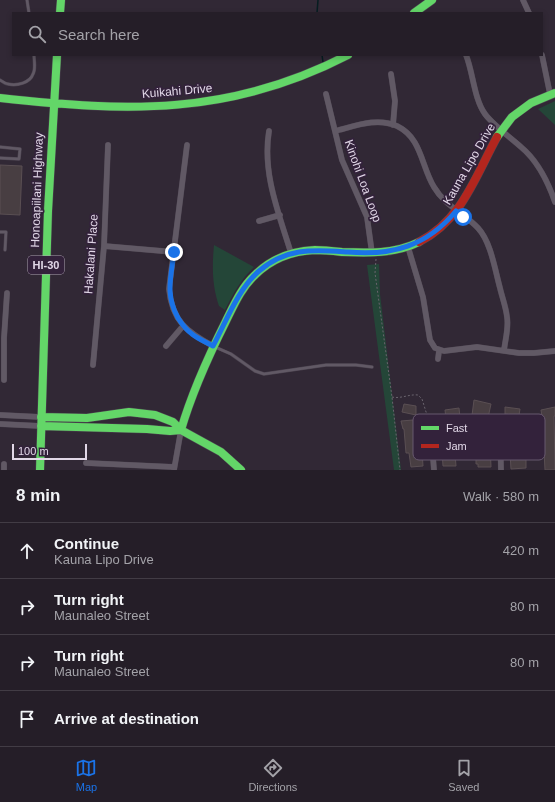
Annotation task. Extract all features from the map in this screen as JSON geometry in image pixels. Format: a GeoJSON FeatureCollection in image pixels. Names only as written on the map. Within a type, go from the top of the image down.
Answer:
{"type":"FeatureCollection","features":[{"type":"Feature","properties":{"kind":"street"},"geometry":{"type":"LineString","coordinates":[[60,12],[61,0]]}},
{"type":"Feature","properties":{"kind":"street"},"geometry":{"type":"LineString","coordinates":[[415,12],[432,0]]}},
{"type":"Feature","properties":{"kind":"street"},"geometry":{"type":"LineString","coordinates":[[523,0],[529,12]]}},
{"type":"Feature","properties":{"kind":"street","name":"Honoapiilani Highway"},"geometry":{"type":"LineString","coordinates":[[40,470],[53,104],[57,56]]}},
{"type":"Feature","properties":{"kind":"street","name":"Kuikahi Drive"},"geometry":{"type":"LineString","coordinates":[[0,98],[53,104],[158,107],[204,102],[250,93],[294,80],[346,56]]}},
{"type":"Feature","properties":{"kind":"street"},"geometry":{"type":"LineString","coordinates":[[466,56],[481,108],[488,118],[525,150],[536,164],[550,188],[555,202]]}},
{"type":"Feature","properties":{"kind":"street"},"geometry":{"type":"LineString","coordinates":[[542,56],[553,94]]}},
{"type":"Feature","properties":{"kind":"street"},"geometry":{"type":"LineString","coordinates":[[391,74],[395,101],[393,125]]}},
{"type":"Feature","properties":{"kind":"street"},"geometry":{"type":"LineString","coordinates":[[326,94],[335,131]]}},
{"type":"Feature","properties":{"kind":"street","name":"Kauna Lipo Drive"},"geometry":{"type":"LineString","coordinates":[[181,430],[192,396],[213,346],[240,294],[251,278],[270,262],[291,253],[313,250],[348,252],[388,251],[408,247],[426,238],[447,222],[464,201],[501,129],[522,109],[540,98],[553,94]]}},
{"type":"Feature","properties":{"kind":"street","name":"Kinohi Loa Loop"},"geometry":{"type":"LineString","coordinates":[[374,252],[367,217],[342,160],[335,131],[372,122],[382,122],[402,129],[414,140],[419,149],[434,189],[456,211],[478,228],[488,245],[507,318],[504,350]]}},
{"type":"Feature","properties":{"kind":"street"},"geometry":{"type":"LineString","coordinates":[[269,131],[266,146],[267,162],[271,183],[291,253]]}},
{"type":"Feature","properties":{"kind":"street","name":"Hakalani Place"},"geometry":{"type":"LineString","coordinates":[[93,365],[104,246],[108,145]]}},
{"type":"Feature","properties":{"kind":"street"},"geometry":{"type":"LineString","coordinates":[[187,145],[169,289],[170,299],[173,308],[183,326],[192,334],[213,346]]}},
{"type":"Feature","properties":{"kind":"street"},"geometry":{"type":"LineString","coordinates":[[259,221],[280,215]]}},
{"type":"Feature","properties":{"kind":"street"},"geometry":{"type":"LineString","coordinates":[[104,246],[174,252]]}},
{"type":"Feature","properties":{"kind":"street"},"geometry":{"type":"LineString","coordinates":[[408,247],[423,297],[430,340],[434,347],[439,351],[477,347],[534,353],[555,351]]}},
{"type":"Feature","properties":{"kind":"street"},"geometry":{"type":"LineString","coordinates":[[4,380],[2,338],[7,293]]}},
{"type":"Feature","properties":{"kind":"street"},"geometry":{"type":"LineString","coordinates":[[166,346],[183,326]]}},
{"type":"Feature","properties":{"kind":"street"},"geometry":{"type":"LineString","coordinates":[[438,358],[439,351]]}},
{"type":"Feature","properties":{"kind":"street"},"geometry":{"type":"LineString","coordinates":[[0,424],[87,418],[138,412],[164,418],[173,422],[181,430],[221,452],[241,470]]}},
{"type":"Feature","properties":{"kind":"street"},"geometry":{"type":"LineString","coordinates":[[0,415],[41,421],[170,431],[181,430]]}},
{"type":"Feature","properties":{"kind":"street"},"geometry":{"type":"LineString","coordinates":[[86,464],[174,469],[181,430]]}},
{"type":"Feature","properties":{"kind":"street"},"geometry":{"type":"LineString","coordinates":[[433,460],[434,470]]}},
{"type":"Feature","properties":{"kind":"street"},"geometry":{"type":"LineString","coordinates":[[501,460],[501,470]]}},
{"type":"Feature","properties":{"kind":"lane"},"geometry":{"type":"LineString","coordinates":[[27,0],[29,12]]}},
{"type":"Feature","properties":{"kind":"lane"},"geometry":{"type":"LineString","coordinates":[[0,80],[8,84],[23,83],[29,79],[33,74],[34,56]]}},
{"type":"Feature","properties":{"kind":"lane"},"geometry":{"type":"LineString","coordinates":[[0,147],[20,148],[19,159],[0,158]]}},
{"type":"Feature","properties":{"kind":"lane"},"geometry":{"type":"LineString","coordinates":[[0,232],[6,232],[5,250]]}},
{"type":"Feature","properties":{"kind":"lane"},"geometry":{"type":"LineString","coordinates":[[213,346],[231,354],[255,371],[264,374],[326,365],[356,365],[372,367]]}},
{"type":"Feature","properties":{"kind":"path"},"geometry":{"type":"LineString","coordinates":[[374,252],[375,273],[392,397],[400,470]]}},
{"type":"Feature","properties":{"kind":"path"},"geometry":{"type":"LineString","coordinates":[[392,397],[399,398],[418,395],[422,399],[428,414]]}},
{"type":"Feature","properties":{"kind":"green space"},"geometry":{"type":"Polygon","coordinates":[[[555,101],[555,125],[538,109],[555,101]]]}},
{"type":"Feature","properties":{"kind":"green space"},"geometry":{"type":"Polygon","coordinates":[[[214,245],[254,267],[241,282],[225,310],[219,306],[215,291],[213,268],[214,245]]]}},
{"type":"Feature","properties":{"kind":"green space"},"geometry":{"type":"Polygon","coordinates":[[[379,264],[380,294],[401,470],[394,470],[367,265],[379,264]]]}},
{"type":"Feature","properties":{"kind":"building"},"geometry":{"type":"Polygon","coordinates":[[[0,165],[22,166],[20,215],[0,214],[0,165]]]}},
{"type":"Feature","properties":{"kind":"building"},"geometry":{"type":"Polygon","coordinates":[[[474,400],[491,404],[489,414],[472,414],[474,400]]]}},
{"type":"Feature","properties":{"kind":"building"},"geometry":{"type":"Polygon","coordinates":[[[404,404],[416,406],[416,414],[402,412],[404,404]]]}},
{"type":"Feature","properties":{"kind":"building"},"geometry":{"type":"Polygon","coordinates":[[[505,407],[520,409],[519,414],[505,414],[505,407]]]}},
{"type":"Feature","properties":{"kind":"building"},"geometry":{"type":"Polygon","coordinates":[[[555,407],[555,470],[545,470],[545,414],[542,414],[541,410],[555,407]]]}},
{"type":"Feature","properties":{"kind":"building"},"geometry":{"type":"Polygon","coordinates":[[[459,408],[460,414],[445,414],[445,410],[459,408]]]}},
{"type":"Feature","properties":{"kind":"building"},"geometry":{"type":"Polygon","coordinates":[[[413,420],[413,460],[423,460],[423,466],[411,467],[409,453],[406,453],[404,429],[401,421],[413,420]]]}},
{"type":"Feature","properties":{"kind":"building"},"geometry":{"type":"Polygon","coordinates":[[[443,460],[456,460],[456,466],[443,466],[443,460]]]}},
{"type":"Feature","properties":{"kind":"building"},"geometry":{"type":"Polygon","coordinates":[[[476,460],[491,460],[491,467],[478,467],[478,464],[476,464],[476,460]]]}},
{"type":"Feature","properties":{"kind":"building"},"geometry":{"type":"Polygon","coordinates":[[[510,460],[526,460],[526,468],[511,469],[510,460]]]}},
{"type":"Feature","properties":{"kind":"waterway"},"geometry":{"type":"LineString","coordinates":[[317,12],[318,0]]}},
{"type":"Feature","properties":{"kind":"waterway"},"geometry":{"type":"LineString","coordinates":[[322,56],[323,62]]}},
{"type":"Feature","properties":{"kind":"traffic: fast"},"geometry":{"type":"LineString","coordinates":[[60,12],[61,0]]}},
{"type":"Feature","properties":{"kind":"traffic: fast"},"geometry":{"type":"LineString","coordinates":[[415,12],[432,0]]}},
{"type":"Feature","properties":{"kind":"traffic: fast"},"geometry":{"type":"LineString","coordinates":[[40,470],[48,211],[57,56]]}},
{"type":"Feature","properties":{"kind":"traffic: fast"},"geometry":{"type":"LineString","coordinates":[[0,98],[92,106],[135,107],[178,105],[220,99],[262,89],[304,75],[346,56]]}},
{"type":"Feature","properties":{"kind":"traffic: fast"},"geometry":{"type":"LineString","coordinates":[[497,137],[512,117],[531,103],[555,93]]}},
{"type":"Feature","properties":{"kind":"traffic: fast"},"geometry":{"type":"LineString","coordinates":[[181,430],[201,375],[232,309],[246,285],[261,269],[275,260],[298,252],[315,250],[381,252],[400,249],[419,242]]}},
{"type":"Feature","properties":{"kind":"traffic: fast"},"geometry":{"type":"LineString","coordinates":[[41,417],[87,418],[129,412],[155,415],[173,422],[181,430],[221,452],[241,470]]}},
{"type":"Feature","properties":{"kind":"traffic: fast"},"geometry":{"type":"LineString","coordinates":[[41,426],[170,431],[181,430]]}},
{"type":"Feature","properties":{"kind":"traffic: jam"},"geometry":{"type":"LineString","coordinates":[[419,242],[434,233],[457,210],[474,182],[497,137]]}},
{"type":"Feature","properties":{"kind":"route"},"geometry":{"type":"LineString","coordinates":[[174,252],[169,289],[173,308],[183,326],[192,334],[213,346],[245,286],[258,271],[275,260],[293,253],[313,250],[362,253],[402,249],[414,245],[437,231],[456,211],[463,217]]}}]}
